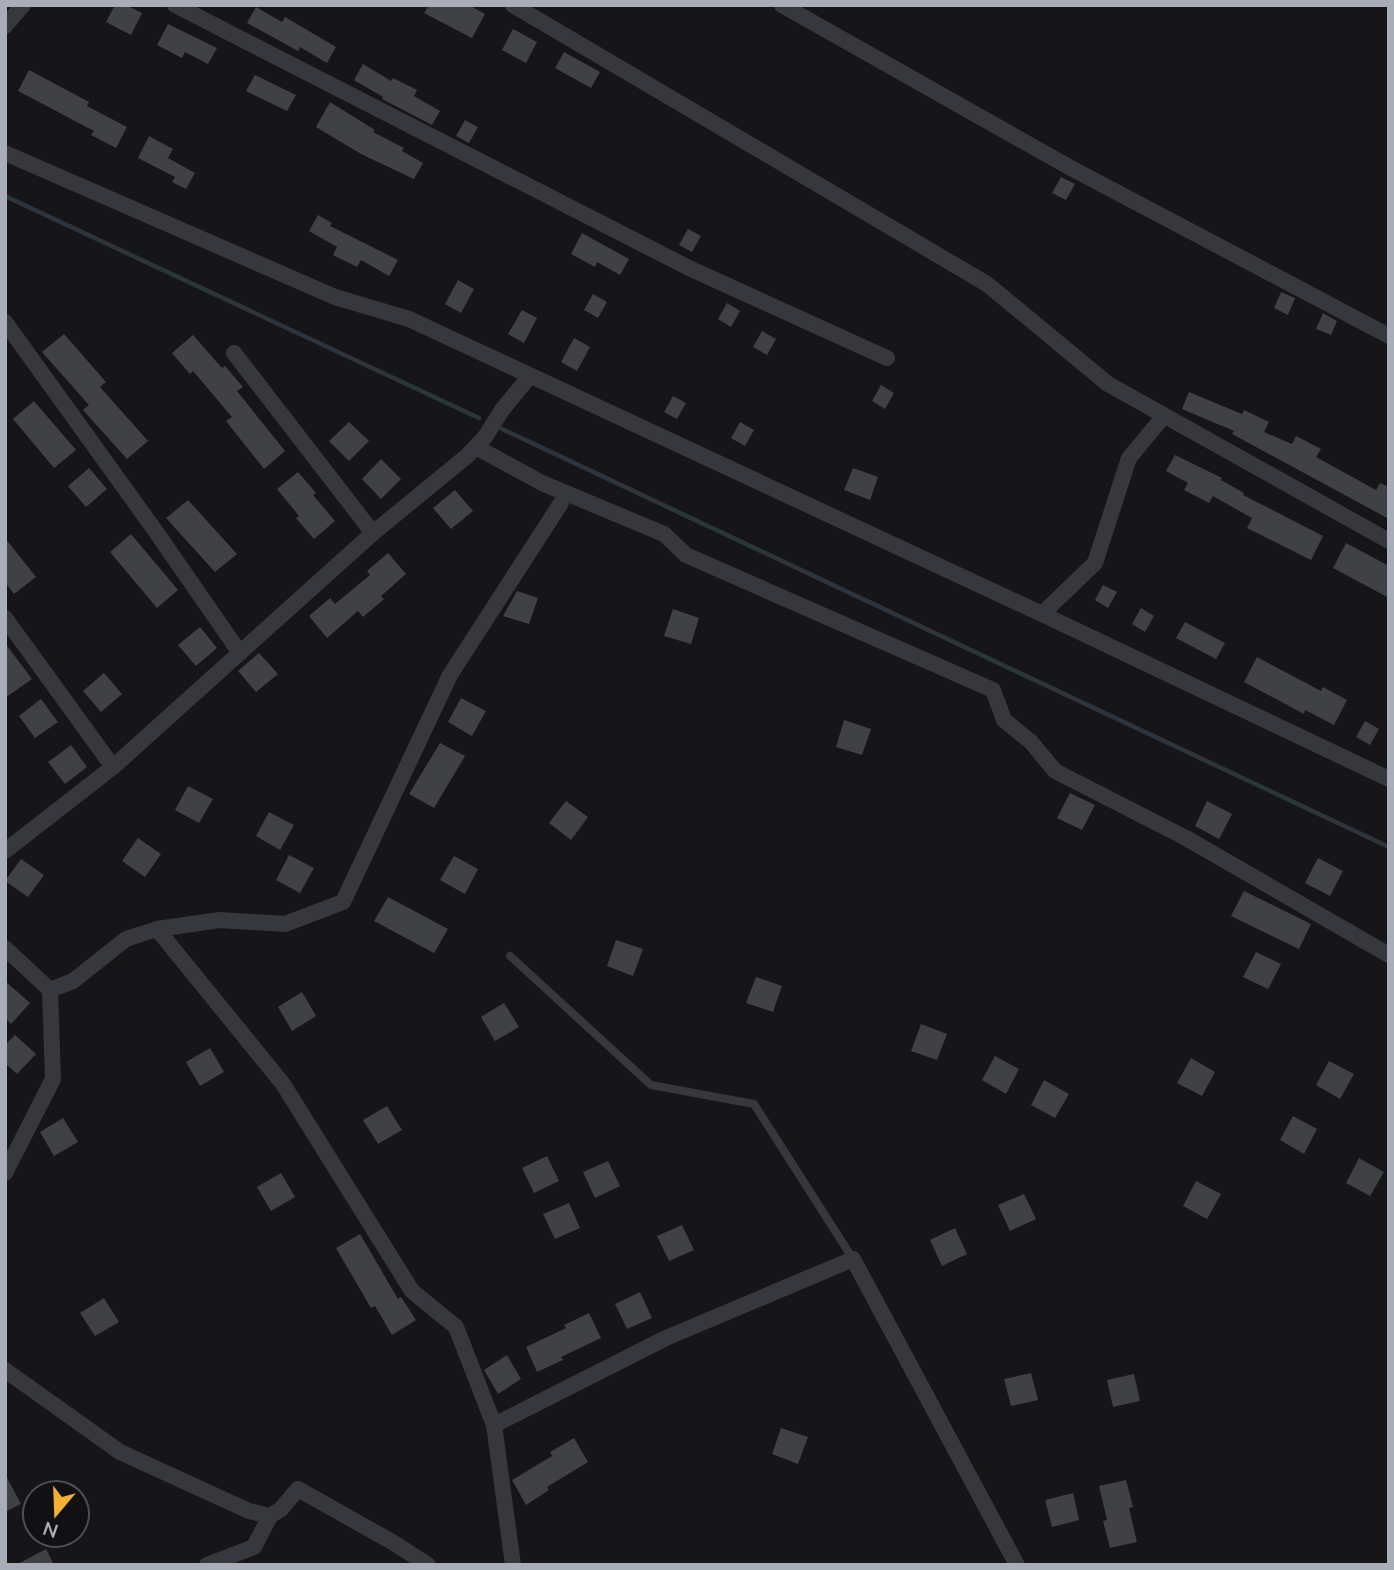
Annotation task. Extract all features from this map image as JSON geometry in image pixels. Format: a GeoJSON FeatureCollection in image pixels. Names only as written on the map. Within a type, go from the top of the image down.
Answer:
{"type":"FeatureCollection","features":[{"type":"Feature","properties":{"kind":"street"},"geometry":{"type":"LineString","coordinates":[[5,26],[23,5]]}},
{"type":"Feature","properties":{"kind":"street"},"geometry":{"type":"LineString","coordinates":[[175,5],[689,268],[887,358]]}},
{"type":"Feature","properties":{"kind":"street"},"geometry":{"type":"LineString","coordinates":[[513,5],[987,284],[1108,384],[1389,541]]}},
{"type":"Feature","properties":{"kind":"street"},"geometry":{"type":"LineString","coordinates":[[782,5],[1069,167],[1389,336]]}},
{"type":"Feature","properties":{"kind":"street"},"geometry":{"type":"LineString","coordinates":[[5,153],[335,298],[409,319],[1389,779]]}},
{"type":"Feature","properties":{"kind":"street"},"geometry":{"type":"LineString","coordinates":[[5,322],[155,529],[240,653]]}},
{"type":"Feature","properties":{"kind":"street"},"geometry":{"type":"LineString","coordinates":[[234,353],[373,533]]}},
{"type":"Feature","properties":{"kind":"street"},"geometry":{"type":"LineString","coordinates":[[5,851],[113,767],[373,533],[476,447],[529,377]]}},
{"type":"Feature","properties":{"kind":"street"},"geometry":{"type":"LineString","coordinates":[[1042,614],[1095,563],[1129,458],[1164,416]]}},
{"type":"Feature","properties":{"kind":"street"},"geometry":{"type":"LineString","coordinates":[[476,447],[542,483],[664,534],[686,555],[993,690],[1004,720],[1031,742],[1055,771],[1185,838],[1389,955]]}},
{"type":"Feature","properties":{"kind":"street"},"geometry":{"type":"LineString","coordinates":[[50,990],[74,981],[126,939],[157,929],[220,920],[285,924],[343,902],[450,675],[561,503]]}},
{"type":"Feature","properties":{"kind":"street"},"geometry":{"type":"LineString","coordinates":[[5,618],[113,767]]}},
{"type":"Feature","properties":{"kind":"street"},"geometry":{"type":"LineString","coordinates":[[157,929],[283,1084],[412,1291],[456,1326],[494,1425],[513,1565]]}},
{"type":"Feature","properties":{"kind":"street"},"geometry":{"type":"LineString","coordinates":[[5,948],[50,990],[53,1079],[5,1173]]}},
{"type":"Feature","properties":{"kind":"street"},"geometry":{"type":"LineString","coordinates":[[494,1425],[666,1338],[853,1259],[1017,1565]]}},
{"type":"Feature","properties":{"kind":"street"},"geometry":{"type":"LineString","coordinates":[[5,1370],[120,1452],[249,1511],[270,1516]]}},
{"type":"Feature","properties":{"kind":"street"},"geometry":{"type":"LineString","coordinates":[[207,1565],[254,1547],[270,1516],[281,1509],[298,1489],[428,1565]]}},
{"type":"Feature","properties":{"kind":"lane"},"geometry":{"type":"LineString","coordinates":[[510,956],[651,1086],[754,1104],[853,1259]]}},
{"type":"Feature","properties":{"kind":"building"},"geometry":{"type":"Polygon","coordinates":[[[115,5],[126,5],[142,13],[131,35],[106,22],[115,5]]]}},
{"type":"Feature","properties":{"kind":"building"},"geometry":{"type":"Polygon","coordinates":[[[429,5],[469,5],[485,14],[472,38],[424,13],[429,5]]]}},
{"type":"Feature","properties":{"kind":"building"},"geometry":{"type":"Polygon","coordinates":[[[256,7],[282,22],[285,17],[336,47],[327,63],[300,47],[298,51],[247,23],[256,7]]]}},
{"type":"Feature","properties":{"kind":"building"},"geometry":{"type":"Polygon","coordinates":[[[168,24],[217,48],[208,64],[185,52],[182,58],[157,45],[168,24]]]}},
{"type":"Feature","properties":{"kind":"building"},"geometry":{"type":"Polygon","coordinates":[[[513,29],[537,42],[526,63],[502,50],[513,29]]]}},
{"type":"Feature","properties":{"kind":"building"},"geometry":{"type":"Polygon","coordinates":[[[564,52],[600,72],[591,88],[555,68],[564,52]]]}},
{"type":"Feature","properties":{"kind":"building"},"geometry":{"type":"Polygon","coordinates":[[[363,64],[391,81],[393,78],[417,90],[414,96],[440,111],[432,125],[382,99],[383,97],[354,80],[363,64]]]}},
{"type":"Feature","properties":{"kind":"building"},"geometry":{"type":"Polygon","coordinates":[[[29,70],[89,102],[87,106],[127,127],[116,148],[91,135],[94,131],[18,91],[29,70]]]}},
{"type":"Feature","properties":{"kind":"building"},"geometry":{"type":"Polygon","coordinates":[[[255,75],[296,95],[287,111],[246,91],[255,75]]]}},
{"type":"Feature","properties":{"kind":"building"},"geometry":{"type":"Polygon","coordinates":[[[330,102],[375,130],[373,132],[404,148],[402,151],[423,163],[414,179],[361,154],[316,127],[330,102]]]}},
{"type":"Feature","properties":{"kind":"building"},"geometry":{"type":"Polygon","coordinates":[[[465,120],[478,127],[469,143],[456,136],[465,120]]]}},
{"type":"Feature","properties":{"kind":"building"},"geometry":{"type":"Polygon","coordinates":[[[149,136],[173,149],[168,158],[195,173],[186,189],[172,182],[175,177],[138,158],[149,136]]]}},
{"type":"Feature","properties":{"kind":"building"},"geometry":{"type":"Polygon","coordinates":[[[1061,177],[1075,184],[1066,200],[1052,193],[1061,177]]]}},
{"type":"Feature","properties":{"kind":"building"},"geometry":{"type":"Polygon","coordinates":[[[318,215],[332,223],[330,226],[398,260],[389,276],[361,260],[357,267],[333,255],[337,247],[309,231],[318,215]]]}},
{"type":"Feature","properties":{"kind":"building"},"geometry":{"type":"Polygon","coordinates":[[[688,229],[701,236],[692,252],[679,245],[688,229]]]}},
{"type":"Feature","properties":{"kind":"building"},"geometry":{"type":"Polygon","coordinates":[[[582,233],[629,259],[620,275],[597,262],[595,267],[571,254],[582,233]]]}},
{"type":"Feature","properties":{"kind":"building"},"geometry":{"type":"Polygon","coordinates":[[[458,280],[474,289],[461,313],[445,304],[458,280]]]}},
{"type":"Feature","properties":{"kind":"building"},"geometry":{"type":"Polygon","coordinates":[[[1281,292],[1295,298],[1288,315],[1274,308],[1281,292]]]}},
{"type":"Feature","properties":{"kind":"building"},"geometry":{"type":"Polygon","coordinates":[[[593,294],[607,302],[598,318],[584,310],[593,294]]]}},
{"type":"Feature","properties":{"kind":"building"},"geometry":{"type":"Polygon","coordinates":[[[727,303],[740,311],[731,327],[718,319],[727,303]]]}},
{"type":"Feature","properties":{"kind":"building"},"geometry":{"type":"Polygon","coordinates":[[[522,310],[537,318],[524,343],[508,334],[522,310]]]}},
{"type":"Feature","properties":{"kind":"building"},"geometry":{"type":"Polygon","coordinates":[[[1323,313],[1337,321],[1331,335],[1316,329],[1323,313]]]}},
{"type":"Feature","properties":{"kind":"building"},"geometry":{"type":"Polygon","coordinates":[[[762,331],[776,339],[767,355],[753,347],[762,331]]]}},
{"type":"Feature","properties":{"kind":"building"},"geometry":{"type":"Polygon","coordinates":[[[64,334],[106,382],[100,387],[148,441],[127,459],[83,410],[89,405],[42,352],[64,334]]]}},
{"type":"Feature","properties":{"kind":"building"},"geometry":{"type":"Polygon","coordinates":[[[193,335],[243,387],[237,391],[285,451],[264,469],[226,421],[232,417],[193,371],[190,374],[172,353],[193,335]]]}},
{"type":"Feature","properties":{"kind":"building"},"geometry":{"type":"Polygon","coordinates":[[[574,338],[590,347],[577,371],[561,362],[574,338]]]}},
{"type":"Feature","properties":{"kind":"building"},"geometry":{"type":"Polygon","coordinates":[[[881,385],[894,393],[885,409],[872,401],[881,385]]]}},
{"type":"Feature","properties":{"kind":"building"},"geometry":{"type":"Polygon","coordinates":[[[1189,392],[1242,414],[1244,410],[1269,422],[1264,432],[1292,444],[1296,436],[1321,449],[1316,457],[1376,490],[1380,483],[1389,487],[1389,519],[1232,434],[1234,431],[1182,409],[1189,392]]]}},
{"type":"Feature","properties":{"kind":"building"},"geometry":{"type":"Polygon","coordinates":[[[673,396],[686,403],[677,419],[664,412],[673,396]]]}},
{"type":"Feature","properties":{"kind":"building"},"geometry":{"type":"Polygon","coordinates":[[[34,401],[76,450],[54,468],[13,419],[34,401]]]}},
{"type":"Feature","properties":{"kind":"building"},"geometry":{"type":"Polygon","coordinates":[[[349,422],[369,441],[349,461],[329,441],[349,422]]]}},
{"type":"Feature","properties":{"kind":"building"},"geometry":{"type":"Polygon","coordinates":[[[740,422],[754,430],[745,446],[731,438],[740,422]]]}},
{"type":"Feature","properties":{"kind":"building"},"geometry":{"type":"Polygon","coordinates":[[[1175,455],[1222,478],[1221,480],[1244,493],[1243,495],[1323,536],[1311,560],[1247,528],[1252,518],[1213,496],[1209,503],[1184,490],[1188,483],[1166,471],[1175,455]]]}},
{"type":"Feature","properties":{"kind":"building"},"geometry":{"type":"Polygon","coordinates":[[[381,459],[401,479],[381,499],[362,479],[381,459]]]}},
{"type":"Feature","properties":{"kind":"building"},"geometry":{"type":"Polygon","coordinates":[[[89,468],[107,489],[86,507],[68,486],[89,468]]]}},
{"type":"Feature","properties":{"kind":"building"},"geometry":{"type":"Polygon","coordinates":[[[853,468],[878,477],[870,500],[844,490],[853,468]]]}},
{"type":"Feature","properties":{"kind":"building"},"geometry":{"type":"Polygon","coordinates":[[[298,472],[335,521],[314,539],[277,489],[298,472]]]}},
{"type":"Feature","properties":{"kind":"building"},"geometry":{"type":"Polygon","coordinates":[[[455,490],[473,511],[451,529],[433,508],[455,490]]]}},
{"type":"Feature","properties":{"kind":"building"},"geometry":{"type":"Polygon","coordinates":[[[188,500],[237,554],[215,572],[166,518],[188,500]]]}},
{"type":"Feature","properties":{"kind":"building"},"geometry":{"type":"Polygon","coordinates":[[[131,534],[178,590],[157,608],[110,552],[131,534]]]}},
{"type":"Feature","properties":{"kind":"building"},"geometry":{"type":"Polygon","coordinates":[[[5,538],[36,577],[14,594],[5,582],[5,538]]]}},
{"type":"Feature","properties":{"kind":"building"},"geometry":{"type":"Polygon","coordinates":[[[1346,543],[1389,566],[1389,598],[1333,568],[1346,543]]]}},
{"type":"Feature","properties":{"kind":"building"},"geometry":{"type":"Polygon","coordinates":[[[388,553],[406,574],[381,596],[384,599],[363,617],[358,611],[327,638],[309,616],[330,598],[335,604],[370,575],[367,571],[388,553]]]}},
{"type":"Feature","properties":{"kind":"building"},"geometry":{"type":"Polygon","coordinates":[[[1103,585],[1117,592],[1108,608],[1095,600],[1103,585]]]}},
{"type":"Feature","properties":{"kind":"building"},"geometry":{"type":"Polygon","coordinates":[[[517,591],[538,598],[529,624],[503,616],[517,591]]]}},
{"type":"Feature","properties":{"kind":"building"},"geometry":{"type":"Polygon","coordinates":[[[1141,608],[1154,616],[1145,632],[1132,624],[1141,608]]]}},
{"type":"Feature","properties":{"kind":"building"},"geometry":{"type":"Polygon","coordinates":[[[673,609],[699,618],[691,644],[664,636],[673,609]]]}},
{"type":"Feature","properties":{"kind":"building"},"geometry":{"type":"Polygon","coordinates":[[[1185,622],[1225,643],[1216,659],[1176,638],[1185,622]]]}},
{"type":"Feature","properties":{"kind":"building"},"geometry":{"type":"Polygon","coordinates":[[[200,627],[217,648],[196,666],[178,645],[200,627]]]}},
{"type":"Feature","properties":{"kind":"building"},"geometry":{"type":"Polygon","coordinates":[[[5,643],[32,679],[5,698],[5,643]]]}},
{"type":"Feature","properties":{"kind":"building"},"geometry":{"type":"Polygon","coordinates":[[[259,653],[278,674],[256,692],[238,671],[259,653]]]}},
{"type":"Feature","properties":{"kind":"building"},"geometry":{"type":"Polygon","coordinates":[[[1257,657],[1321,691],[1323,687],[1347,700],[1334,725],[1305,710],[1304,714],[1244,682],[1257,657]]]}},
{"type":"Feature","properties":{"kind":"building"},"geometry":{"type":"Polygon","coordinates":[[[104,673],[122,694],[101,712],[83,691],[104,673]]]}},
{"type":"Feature","properties":{"kind":"building"},"geometry":{"type":"Polygon","coordinates":[[[461,698],[486,711],[472,736],[448,722],[461,698]]]}},
{"type":"Feature","properties":{"kind":"building"},"geometry":{"type":"Polygon","coordinates":[[[41,699],[58,722],[35,738],[19,716],[41,699]]]}},
{"type":"Feature","properties":{"kind":"building"},"geometry":{"type":"Polygon","coordinates":[[[844,720],[871,729],[862,755],[836,747],[844,720]]]}},
{"type":"Feature","properties":{"kind":"building"},"geometry":{"type":"Polygon","coordinates":[[[1365,721],[1379,729],[1370,745],[1356,737],[1365,721]]]}},
{"type":"Feature","properties":{"kind":"building"},"geometry":{"type":"Polygon","coordinates":[[[440,743],[465,756],[434,808],[409,794],[440,743]]]}},
{"type":"Feature","properties":{"kind":"building"},"geometry":{"type":"Polygon","coordinates":[[[71,745],[87,767],[65,784],[48,762],[71,745]]]}},
{"type":"Feature","properties":{"kind":"building"},"geometry":{"type":"Polygon","coordinates":[[[188,786],[213,799],[199,823],[175,810],[188,786]]]}},
{"type":"Feature","properties":{"kind":"building"},"geometry":{"type":"Polygon","coordinates":[[[1070,793],[1095,805],[1082,830],[1057,818],[1070,793]]]}},
{"type":"Feature","properties":{"kind":"building"},"geometry":{"type":"Polygon","coordinates":[[[566,801],[588,817],[571,840],[549,823],[566,801]]]}},
{"type":"Feature","properties":{"kind":"building"},"geometry":{"type":"Polygon","coordinates":[[[1207,801],[1232,814],[1219,839],[1195,826],[1207,801]]]}},
{"type":"Feature","properties":{"kind":"building"},"geometry":{"type":"Polygon","coordinates":[[[269,812],[294,825],[280,850],[256,836],[269,812]]]}},
{"type":"Feature","properties":{"kind":"building"},"geometry":{"type":"Polygon","coordinates":[[[138,838],[161,854],[145,877],[122,861],[138,838]]]}},
{"type":"Feature","properties":{"kind":"building"},"geometry":{"type":"Polygon","coordinates":[[[289,855],[314,868],[300,893],[276,880],[289,855]]]}},
{"type":"Feature","properties":{"kind":"building"},"geometry":{"type":"Polygon","coordinates":[[[454,856],[478,869],[465,894],[440,880],[454,856]]]}},
{"type":"Feature","properties":{"kind":"building"},"geometry":{"type":"Polygon","coordinates":[[[1318,858],[1343,871],[1330,896],[1305,883],[1318,858]]]}},
{"type":"Feature","properties":{"kind":"building"},"geometry":{"type":"Polygon","coordinates":[[[21,859],[44,875],[28,897],[5,881],[21,859]]]}},
{"type":"Feature","properties":{"kind":"building"},"geometry":{"type":"Polygon","coordinates":[[[1244,891],[1311,924],[1299,949],[1231,916],[1244,891]]]}},
{"type":"Feature","properties":{"kind":"building"},"geometry":{"type":"Polygon","coordinates":[[[388,897],[448,929],[434,953],[374,921],[388,897]]]}},
{"type":"Feature","properties":{"kind":"building"},"geometry":{"type":"Polygon","coordinates":[[[616,940],[643,949],[633,976],[607,966],[616,940]]]}},
{"type":"Feature","properties":{"kind":"building"},"geometry":{"type":"Polygon","coordinates":[[[1256,952],[1281,964],[1268,989],[1243,977],[1256,952]]]}},
{"type":"Feature","properties":{"kind":"building"},"geometry":{"type":"Polygon","coordinates":[[[756,977],[782,986],[773,1012],[746,1003],[756,977]]]}},
{"type":"Feature","properties":{"kind":"building"},"geometry":{"type":"Polygon","coordinates":[[[5,981],[30,1003],[11,1024],[5,1018],[5,981]]]}},
{"type":"Feature","properties":{"kind":"building"},"geometry":{"type":"Polygon","coordinates":[[[302,992],[316,1016],[292,1031],[278,1007],[302,992]]]}},
{"type":"Feature","properties":{"kind":"building"},"geometry":{"type":"Polygon","coordinates":[[[504,1003],[519,1027],[495,1041],[481,1017],[504,1003]]]}},
{"type":"Feature","properties":{"kind":"building"},"geometry":{"type":"Polygon","coordinates":[[[921,1024],[947,1034],[937,1060],[911,1051],[921,1024]]]}},
{"type":"Feature","properties":{"kind":"building"},"geometry":{"type":"Polygon","coordinates":[[[15,1035],[36,1054],[17,1074],[5,1063],[5,1045],[15,1035]]]}},
{"type":"Feature","properties":{"kind":"building"},"geometry":{"type":"Polygon","coordinates":[[[210,1048],[224,1072],[200,1086],[186,1062],[210,1048]]]}},
{"type":"Feature","properties":{"kind":"building"},"geometry":{"type":"Polygon","coordinates":[[[995,1056],[1019,1069],[1006,1094],[982,1080],[995,1056]]]}},
{"type":"Feature","properties":{"kind":"building"},"geometry":{"type":"Polygon","coordinates":[[[1191,1058],[1215,1072],[1202,1096],[1177,1083],[1191,1058]]]}},
{"type":"Feature","properties":{"kind":"building"},"geometry":{"type":"Polygon","coordinates":[[[1329,1061],[1354,1074],[1340,1099],[1316,1085],[1329,1061]]]}},
{"type":"Feature","properties":{"kind":"building"},"geometry":{"type":"Polygon","coordinates":[[[1044,1080],[1069,1094],[1055,1118],[1031,1105],[1044,1080]]]}},
{"type":"Feature","properties":{"kind":"building"},"geometry":{"type":"Polygon","coordinates":[[[387,1106],[402,1130],[378,1144],[363,1120],[387,1106]]]}},
{"type":"Feature","properties":{"kind":"building"},"geometry":{"type":"Polygon","coordinates":[[[1293,1116],[1317,1129],[1304,1154],[1280,1140],[1293,1116]]]}},
{"type":"Feature","properties":{"kind":"building"},"geometry":{"type":"Polygon","coordinates":[[[63,1118],[78,1142],[54,1156],[40,1132],[63,1118]]]}},
{"type":"Feature","properties":{"kind":"building"},"geometry":{"type":"Polygon","coordinates":[[[547,1156],[559,1181],[534,1193],[522,1168],[547,1156]]]}},
{"type":"Feature","properties":{"kind":"building"},"geometry":{"type":"Polygon","coordinates":[[[1359,1158],[1384,1172],[1370,1196],[1346,1183],[1359,1158]]]}},
{"type":"Feature","properties":{"kind":"building"},"geometry":{"type":"Polygon","coordinates":[[[608,1161],[620,1186],[595,1198],[583,1172],[608,1161]]]}},
{"type":"Feature","properties":{"kind":"building"},"geometry":{"type":"Polygon","coordinates":[[[281,1173],[295,1197],[271,1211],[257,1187],[281,1173]]]}},
{"type":"Feature","properties":{"kind":"building"},"geometry":{"type":"Polygon","coordinates":[[[1196,1181],[1221,1194],[1207,1219],[1183,1206],[1196,1181]]]}},
{"type":"Feature","properties":{"kind":"building"},"geometry":{"type":"Polygon","coordinates":[[[1024,1194],[1036,1219],[1010,1231],[998,1205],[1024,1194]]]}},
{"type":"Feature","properties":{"kind":"building"},"geometry":{"type":"Polygon","coordinates":[[[569,1203],[580,1228],[555,1239],[543,1214],[569,1203]]]}},
{"type":"Feature","properties":{"kind":"building"},"geometry":{"type":"Polygon","coordinates":[[[682,1225],[694,1250],[669,1261],[657,1236],[682,1225]]]}},
{"type":"Feature","properties":{"kind":"building"},"geometry":{"type":"Polygon","coordinates":[[[955,1228],[967,1254],[942,1266],[930,1240],[955,1228]]]}},
{"type":"Feature","properties":{"kind":"building"},"geometry":{"type":"Polygon","coordinates":[[[360,1234],[398,1299],[401,1297],[416,1320],[392,1335],[375,1306],[371,1308],[336,1248],[360,1234]]]}},
{"type":"Feature","properties":{"kind":"building"},"geometry":{"type":"Polygon","coordinates":[[[640,1292],[652,1318],[627,1329],[615,1304],[640,1292]]]}},
{"type":"Feature","properties":{"kind":"building"},"geometry":{"type":"Polygon","coordinates":[[[104,1298],[119,1322],[95,1336],[80,1313],[104,1298]]]}},
{"type":"Feature","properties":{"kind":"building"},"geometry":{"type":"Polygon","coordinates":[[[589,1313],[601,1338],[537,1372],[526,1347],[566,1328],[564,1325],[589,1313]]]}},
{"type":"Feature","properties":{"kind":"building"},"geometry":{"type":"Polygon","coordinates":[[[507,1355],[521,1379],[498,1394],[484,1370],[507,1355]]]}},
{"type":"Feature","properties":{"kind":"building"},"geometry":{"type":"Polygon","coordinates":[[[1031,1373],[1038,1400],[1011,1406],[1004,1379],[1031,1373]]]}},
{"type":"Feature","properties":{"kind":"building"},"geometry":{"type":"Polygon","coordinates":[[[1134,1374],[1140,1401],[1113,1407],[1107,1380],[1134,1374]]]}},
{"type":"Feature","properties":{"kind":"building"},"geometry":{"type":"Polygon","coordinates":[[[781,1428],[808,1437],[798,1464],[772,1454],[781,1428]]]}},
{"type":"Feature","properties":{"kind":"building"},"geometry":{"type":"Polygon","coordinates":[[[574,1438],[588,1462],[547,1487],[549,1490],[526,1505],[512,1480],[552,1456],[550,1452],[574,1438]]]}},
{"type":"Feature","properties":{"kind":"building"},"geometry":{"type":"Polygon","coordinates":[[[5,1474],[21,1504],[5,1512],[5,1474]]]}},
{"type":"Feature","properties":{"kind":"building"},"geometry":{"type":"Polygon","coordinates":[[[1126,1480],[1133,1507],[1129,1508],[1137,1542],[1110,1548],[1103,1521],[1107,1520],[1099,1486],[1126,1480]]]}},
{"type":"Feature","properties":{"kind":"building"},"geometry":{"type":"Polygon","coordinates":[[[1073,1493],[1079,1520],[1052,1527],[1045,1500],[1073,1493]]]}},
{"type":"Feature","properties":{"kind":"building"},"geometry":{"type":"Polygon","coordinates":[[[46,1549],[54,1565],[16,1565],[46,1549]]]}},
{"type":"Feature","properties":{"kind":"waterway"},"geometry":{"type":"LineString","coordinates":[[5,196],[479,418]]}},
{"type":"Feature","properties":{"kind":"waterway"},"geometry":{"type":"LineString","coordinates":[[502,429],[1389,847]]}}]}
